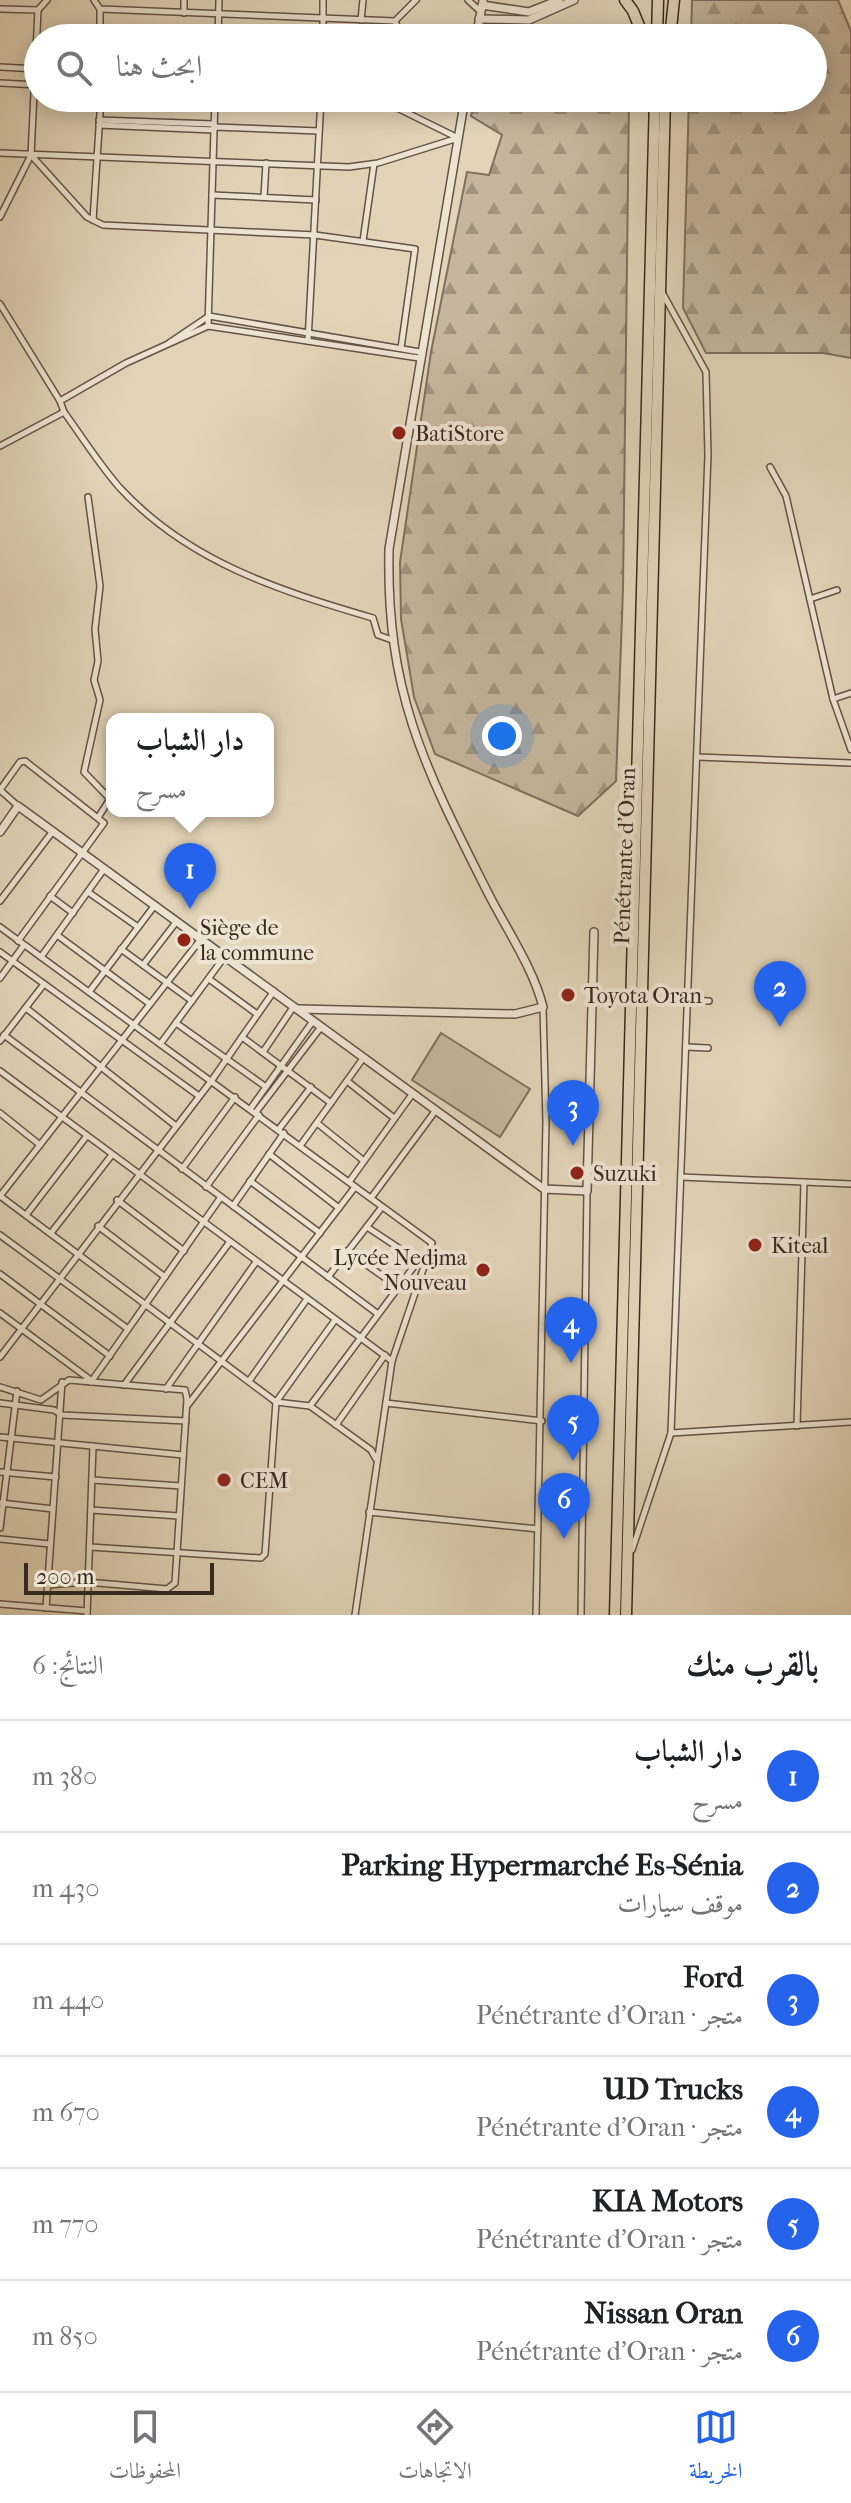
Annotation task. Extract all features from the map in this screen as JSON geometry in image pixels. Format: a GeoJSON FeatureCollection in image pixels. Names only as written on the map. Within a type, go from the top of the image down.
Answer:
{"type":"FeatureCollection","features":[{"type":"Feature","properties":{"kind":"highway"},"geometry":{"type":"LineString","coordinates":[[625,0],[638,24]]}},
{"type":"Feature","properties":{"kind":"highway"},"geometry":{"type":"LineString","coordinates":[[657,24],[658,0]]}},
{"type":"Feature","properties":{"kind":"highway"},"geometry":{"type":"LineString","coordinates":[[670,24],[671,0]]}},
{"type":"Feature","properties":{"kind":"highway","name":"Pénétrante d'Oran"},"geometry":{"type":"LineString","coordinates":[[615,1615],[655,112]]}},
{"type":"Feature","properties":{"kind":"highway","name":"Pénétrante d'Oran"},"geometry":{"type":"LineString","coordinates":[[626,1615],[665,112]]}},
{"type":"Feature","properties":{"kind":"street"},"geometry":{"type":"LineString","coordinates":[[38,24],[38,10],[47,0]]}},
{"type":"Feature","properties":{"kind":"street"},"geometry":{"type":"LineString","coordinates":[[94,0],[100,9],[100,24]]}},
{"type":"Feature","properties":{"kind":"street"},"geometry":{"type":"LineString","coordinates":[[184,0],[184,13]]}},
{"type":"Feature","properties":{"kind":"street"},"geometry":{"type":"LineString","coordinates":[[218,24],[219,0]]}},
{"type":"Feature","properties":{"kind":"street"},"geometry":{"type":"LineString","coordinates":[[323,0],[323,24]]}},
{"type":"Feature","properties":{"kind":"street"},"geometry":{"type":"LineString","coordinates":[[361,20],[363,0]]}},
{"type":"Feature","properties":{"kind":"street"},"geometry":{"type":"LineString","coordinates":[[100,9],[395,21],[416,0]]}},
{"type":"Feature","properties":{"kind":"street"},"geometry":{"type":"LineString","coordinates":[[468,0],[481,9],[512,21],[574,0]]}},
{"type":"Feature","properties":{"kind":"street"},"geometry":{"type":"LineString","coordinates":[[481,9],[545,12],[559,0]]}},
{"type":"Feature","properties":{"kind":"street"},"geometry":{"type":"LineString","coordinates":[[0,9],[38,10]]}},
{"type":"Feature","properties":{"kind":"street"},"geometry":{"type":"LineString","coordinates":[[0,67],[24,68]]}},
{"type":"Feature","properties":{"kind":"street"},"geometry":{"type":"LineString","coordinates":[[0,83],[24,84]]}},
{"type":"Feature","properties":{"kind":"street"},"geometry":{"type":"LineString","coordinates":[[0,217],[31,155],[35,112]]}},
{"type":"Feature","properties":{"kind":"street"},"geometry":{"type":"LineString","coordinates":[[93,221],[100,112]]}},
{"type":"Feature","properties":{"kind":"street"},"geometry":{"type":"LineString","coordinates":[[208,326],[215,112]]}},
{"type":"Feature","properties":{"kind":"street"},"geometry":{"type":"LineString","coordinates":[[308,341],[320,112]]}},
{"type":"Feature","properties":{"kind":"street"},"geometry":{"type":"LineString","coordinates":[[408,112],[458,138]]}},
{"type":"Feature","properties":{"kind":"street"},"geometry":{"type":"LineString","coordinates":[[463,112],[389,549],[392,640],[409,721],[431,781],[543,1007],[546,1019],[542,1421],[536,1615]]}},
{"type":"Feature","properties":{"kind":"street"},"geometry":{"type":"LineString","coordinates":[[99,122],[319,131]]}},
{"type":"Feature","properties":{"kind":"street"},"geometry":{"type":"LineString","coordinates":[[0,153],[317,165],[374,164],[458,138]]}},
{"type":"Feature","properties":{"kind":"street"},"geometry":{"type":"LineString","coordinates":[[31,155],[93,221],[103,225],[315,235],[415,249],[401,348]]}},
{"type":"Feature","properties":{"kind":"street"},"geometry":{"type":"LineString","coordinates":[[264,197],[266,163]]}},
{"type":"Feature","properties":{"kind":"street"},"geometry":{"type":"LineString","coordinates":[[363,241],[374,164]]}},
{"type":"Feature","properties":{"kind":"street"},"geometry":{"type":"LineString","coordinates":[[212,195],[316,200]]}},
{"type":"Feature","properties":{"kind":"street"},"geometry":{"type":"LineString","coordinates":[[629,1558],[671,1433],[708,385],[706,372],[660,287]]}},
{"type":"Feature","properties":{"kind":"street"},"geometry":{"type":"LineString","coordinates":[[0,304],[64,412],[119,487],[183,544],[282,591],[373,618],[378,635],[392,640]]}},
{"type":"Feature","properties":{"kind":"street"},"geometry":{"type":"LineString","coordinates":[[167,345],[180,332],[209,316],[401,348],[420,355]]}},
{"type":"Feature","properties":{"kind":"street"},"geometry":{"type":"LineString","coordinates":[[60,401],[208,326],[420,355]]}},
{"type":"Feature","properties":{"kind":"street"},"geometry":{"type":"LineString","coordinates":[[0,446],[64,412]]}},
{"type":"Feature","properties":{"kind":"street"},"geometry":{"type":"LineString","coordinates":[[770,467],[786,496],[833,699],[851,750]]}},
{"type":"Feature","properties":{"kind":"street"},"geometry":{"type":"LineString","coordinates":[[88,497],[100,586],[95,629],[98,661],[94,680],[100,700],[84,773],[106,795]]}},
{"type":"Feature","properties":{"kind":"street"},"geometry":{"type":"LineString","coordinates":[[810,599],[837,590]]}},
{"type":"Feature","properties":{"kind":"street"},"geometry":{"type":"LineString","coordinates":[[833,699],[851,693]]}},
{"type":"Feature","properties":{"kind":"street"},"geometry":{"type":"LineString","coordinates":[[697,757],[851,763]]}},
{"type":"Feature","properties":{"kind":"street"},"geometry":{"type":"LineString","coordinates":[[0,978],[50,896],[82,852],[104,823],[99,816],[25,761],[20,762],[0,790],[18,806],[82,852],[105,868],[297,1007],[544,1189],[587,1191]]}},
{"type":"Feature","properties":{"kind":"street"},"geometry":{"type":"LineString","coordinates":[[99,816],[106,805]]}},
{"type":"Feature","properties":{"kind":"street"},"geometry":{"type":"LineString","coordinates":[[0,832],[18,806]]}},
{"type":"Feature","properties":{"kind":"street"},"geometry":{"type":"LineString","coordinates":[[0,901],[53,831]]}},
{"type":"Feature","properties":{"kind":"street"},"geometry":{"type":"LineString","coordinates":[[41,957],[105,868]]}},
{"type":"Feature","properties":{"kind":"street"},"geometry":{"type":"LineString","coordinates":[[88,892],[138,927]]}},
{"type":"Feature","properties":{"kind":"street"},"geometry":{"type":"LineString","coordinates":[[50,896],[73,913]]}},
{"type":"Feature","properties":{"kind":"street"},"geometry":{"type":"LineString","coordinates":[[89,992],[155,905]]}},
{"type":"Feature","properties":{"kind":"street"},"geometry":{"type":"LineString","coordinates":[[143,965],[177,921]]}},
{"type":"Feature","properties":{"kind":"street"},"geometry":{"type":"LineString","coordinates":[[0,927],[432,1243],[392,1361],[355,1615]]}},
{"type":"Feature","properties":{"kind":"street"},"geometry":{"type":"LineString","coordinates":[[581,1615],[594,932]]}},
{"type":"Feature","properties":{"kind":"street"},"geometry":{"type":"LineString","coordinates":[[57,935],[150,1004]]}},
{"type":"Feature","properties":{"kind":"street"},"geometry":{"type":"LineString","coordinates":[[202,938],[0,1196],[276,1402],[310,1406],[371,1450],[376,1460]]}},
{"type":"Feature","properties":{"kind":"street"},"geometry":{"type":"LineString","coordinates":[[121,949],[192,1001]]}},
{"type":"Feature","properties":{"kind":"street"},"geometry":{"type":"LineString","coordinates":[[0,952],[199,1096]]}},
{"type":"Feature","properties":{"kind":"street"},"geometry":{"type":"LineString","coordinates":[[161,1043],[225,955]]}},
{"type":"Feature","properties":{"kind":"street"},"geometry":{"type":"LineString","coordinates":[[209,979],[257,1014]]}},
{"type":"Feature","properties":{"kind":"street"},"geometry":{"type":"LineString","coordinates":[[44,984],[2,1038],[378,1314]]}},
{"type":"Feature","properties":{"kind":"street"},"geometry":{"type":"LineString","coordinates":[[0,1357],[117,1200],[212,1080],[274,991]]}},
{"type":"Feature","properties":{"kind":"street"},"geometry":{"type":"LineString","coordinates":[[688,1000],[709,1001]]}},
{"type":"Feature","properties":{"kind":"street"},"geometry":{"type":"LineString","coordinates":[[297,1007],[515,1014],[543,1007]]}},
{"type":"Feature","properties":{"kind":"street"},"geometry":{"type":"LineString","coordinates":[[263,1052],[297,1007]]}},
{"type":"Feature","properties":{"kind":"street"},"geometry":{"type":"LineString","coordinates":[[26,1008],[176,1126]]}},
{"type":"Feature","properties":{"kind":"street"},"geometry":{"type":"LineString","coordinates":[[255,1112],[266,1087],[314,1020]]}},
{"type":"Feature","properties":{"kind":"street"},"geometry":{"type":"LineString","coordinates":[[176,1023],[266,1087]]}},
{"type":"Feature","properties":{"kind":"street"},"geometry":{"type":"LineString","coordinates":[[206,1187],[255,1112],[322,1026]]}},
{"type":"Feature","properties":{"kind":"street"},"geometry":{"type":"LineString","coordinates":[[242,1037],[331,1103]]}},
{"type":"Feature","properties":{"kind":"street"},"geometry":{"type":"LineString","coordinates":[[686,1047],[708,1048]]}},
{"type":"Feature","properties":{"kind":"street"},"geometry":{"type":"LineString","coordinates":[[300,1146],[364,1057]]}},
{"type":"Feature","properties":{"kind":"street"},"geometry":{"type":"LineString","coordinates":[[0,1071],[204,1225],[392,1361]]}},
{"type":"Feature","properties":{"kind":"street"},"geometry":{"type":"LineString","coordinates":[[347,1081],[394,1118]]}},
{"type":"Feature","properties":{"kind":"street"},"geometry":{"type":"LineString","coordinates":[[233,1206],[311,1087]]}},
{"type":"Feature","properties":{"kind":"street"},"geometry":{"type":"LineString","coordinates":[[349,1182],[413,1093]]}},
{"type":"Feature","properties":{"kind":"street"},"geometry":{"type":"LineString","coordinates":[[182,1169],[235,1097]]}},
{"type":"Feature","properties":{"kind":"street"},"geometry":{"type":"LineString","coordinates":[[371,1198],[436,1110]]}},
{"type":"Feature","properties":{"kind":"street"},"geometry":{"type":"LineString","coordinates":[[0,1113],[40,1145]]}},
{"type":"Feature","properties":{"kind":"street"},"geometry":{"type":"LineString","coordinates":[[317,1123],[364,1161]]}},
{"type":"Feature","properties":{"kind":"street"},"geometry":{"type":"LineString","coordinates":[[26,1215],[86,1137]]}},
{"type":"Feature","properties":{"kind":"street"},"geometry":{"type":"LineString","coordinates":[[269,1154],[339,1208]]}},
{"type":"Feature","properties":{"kind":"street"},"geometry":{"type":"LineString","coordinates":[[51,1233],[111,1156]]}},
{"type":"Feature","properties":{"kind":"street"},"geometry":{"type":"LineString","coordinates":[[681,1177],[851,1184]]}},
{"type":"Feature","properties":{"kind":"street"},"geometry":{"type":"LineString","coordinates":[[250,1181],[320,1233]]}},
{"type":"Feature","properties":{"kind":"street"},"geometry":{"type":"LineString","coordinates":[[797,1426],[804,1182]]}},
{"type":"Feature","properties":{"kind":"street"},"geometry":{"type":"LineString","coordinates":[[187,1407],[355,1187]]}},
{"type":"Feature","properties":{"kind":"street"},"geometry":{"type":"LineString","coordinates":[[91,1381],[221,1197]]}},
{"type":"Feature","properties":{"kind":"street"},"geometry":{"type":"LineString","coordinates":[[117,1200],[184,1251]]}},
{"type":"Feature","properties":{"kind":"street"},"geometry":{"type":"LineString","coordinates":[[328,1277],[382,1207]]}},
{"type":"Feature","properties":{"kind":"street"},"geometry":{"type":"LineString","coordinates":[[98,1226],[165,1277]]}},
{"type":"Feature","properties":{"kind":"street"},"geometry":{"type":"LineString","coordinates":[[367,1226],[426,1266]]}},
{"type":"Feature","properties":{"kind":"street"},"geometry":{"type":"LineString","coordinates":[[0,1235],[128,1329]]}},
{"type":"Feature","properties":{"kind":"street"},"geometry":{"type":"LineString","coordinates":[[124,1385],[229,1243]]}},
{"type":"Feature","properties":{"kind":"street"},"geometry":{"type":"LineString","coordinates":[[347,1251],[398,1287]]}},
{"type":"Feature","properties":{"kind":"street"},"geometry":{"type":"LineString","coordinates":[[310,1406],[418,1261]]}},
{"type":"Feature","properties":{"kind":"street"},"geometry":{"type":"LineString","coordinates":[[166,1389],[256,1262]]}},
{"type":"Feature","properties":{"kind":"street"},"geometry":{"type":"LineString","coordinates":[[0,1274],[110,1356]]}},
{"type":"Feature","properties":{"kind":"street"},"geometry":{"type":"LineString","coordinates":[[249,1381],[307,1299]]}},
{"type":"Feature","properties":{"kind":"street"},"geometry":{"type":"LineString","coordinates":[[0,1313],[91,1381]]}},
{"type":"Feature","properties":{"kind":"street"},"geometry":{"type":"LineString","coordinates":[[90,1547],[261,1558],[265,1554],[276,1402],[335,1319]]}},
{"type":"Feature","properties":{"kind":"street"},"geometry":{"type":"LineString","coordinates":[[336,1425],[385,1355]]}},
{"type":"Feature","properties":{"kind":"street"},"geometry":{"type":"LineString","coordinates":[[0,1387],[41,1400],[62,1382],[91,1381],[185,1390],[187,1407],[175,1583],[167,1589],[87,1582],[47,1585]]}},
{"type":"Feature","properties":{"kind":"street"},"geometry":{"type":"LineString","coordinates":[[46,1608],[60,1445],[62,1382]]}},
{"type":"Feature","properties":{"kind":"street"},"geometry":{"type":"LineString","coordinates":[[0,1528],[3,1472],[17,1391]]}},
{"type":"Feature","properties":{"kind":"street"},"geometry":{"type":"LineString","coordinates":[[0,1403],[54,1410],[62,1415],[186,1421]]}},
{"type":"Feature","properties":{"kind":"street"},"geometry":{"type":"LineString","coordinates":[[386,1403],[542,1421]]}},
{"type":"Feature","properties":{"kind":"street"},"geometry":{"type":"LineString","coordinates":[[671,1433],[851,1422]]}},
{"type":"Feature","properties":{"kind":"street"},"geometry":{"type":"LineString","coordinates":[[0,1437],[183,1455]]}},
{"type":"Feature","properties":{"kind":"street"},"geometry":{"type":"LineString","coordinates":[[0,1604],[87,1613],[93,1446]]}},
{"type":"Feature","properties":{"kind":"street"},"geometry":{"type":"LineString","coordinates":[[3,1472],[56,1477]]}},
{"type":"Feature","properties":{"kind":"street"},"geometry":{"type":"LineString","coordinates":[[92,1480],[181,1486]]}},
{"type":"Feature","properties":{"kind":"street"},"geometry":{"type":"LineString","coordinates":[[1,1503],[53,1509]]}},
{"type":"Feature","properties":{"kind":"street"},"geometry":{"type":"LineString","coordinates":[[91,1510],[179,1516]]}},
{"type":"Feature","properties":{"kind":"street"},"geometry":{"type":"LineString","coordinates":[[369,1512],[538,1529]]}},
{"type":"Feature","properties":{"kind":"street"},"geometry":{"type":"LineString","coordinates":[[0,1539],[50,1544]]}},
{"type":"Feature","properties":{"kind":"green space"},"geometry":{"type":"Polygon","coordinates":[[[692,0],[838,0],[851,31],[851,358],[823,353],[706,353],[683,308],[689,112],[827,112],[827,24],[691,24],[692,0]]]}},
{"type":"Feature","properties":{"kind":"green space"},"geometry":{"type":"Polygon","coordinates":[[[472,112],[629,112],[623,589],[616,781],[578,816],[435,754],[414,697],[401,619],[400,562],[431,352],[467,172],[489,175],[502,135],[471,116],[472,112]]]}},
{"type":"Feature","properties":{"kind":"green space"},"geometry":{"type":"Polygon","coordinates":[[[441,1033],[530,1089],[500,1137],[412,1080],[441,1033]]]}},
{"type":"Feature","properties":{"kind":"place","name":"BatiStore"},"geometry":{"type":"Point","coordinates":[399,433]}},
{"type":"Feature","properties":{"kind":"place","name":"دار الشباب"},"geometry":{"type":"Point","coordinates":[190,909]}},
{"type":"Feature","properties":{"kind":"place","name":"Siège de la commune"},"geometry":{"type":"Point","coordinates":[184,940]}},
{"type":"Feature","properties":{"kind":"place","name":"Toyota Oran"},"geometry":{"type":"Point","coordinates":[568,995]}},
{"type":"Feature","properties":{"kind":"place","name":"Parking Hypermarché Es-Sénia"},"geometry":{"type":"Point","coordinates":[780,1027]}},
{"type":"Feature","properties":{"kind":"place","name":"Ford"},"geometry":{"type":"Point","coordinates":[573,1146]}},
{"type":"Feature","properties":{"kind":"place","name":"Suzuki"},"geometry":{"type":"Point","coordinates":[577,1173]}},
{"type":"Feature","properties":{"kind":"place","name":"Kiteal"},"geometry":{"type":"Point","coordinates":[755,1245]}},
{"type":"Feature","properties":{"kind":"place","name":"Lycée Nedjma Nouveau"},"geometry":{"type":"Point","coordinates":[483,1270]}},
{"type":"Feature","properties":{"kind":"place","name":"UD Trucks"},"geometry":{"type":"Point","coordinates":[571,1363]}},
{"type":"Feature","properties":{"kind":"place","name":"KIA Motors"},"geometry":{"type":"Point","coordinates":[573,1461]}},
{"type":"Feature","properties":{"kind":"place","name":"CEM"},"geometry":{"type":"Point","coordinates":[224,1480]}},
{"type":"Feature","properties":{"kind":"place","name":"Nissan Oran"},"geometry":{"type":"Point","coordinates":[564,1539]}}]}
